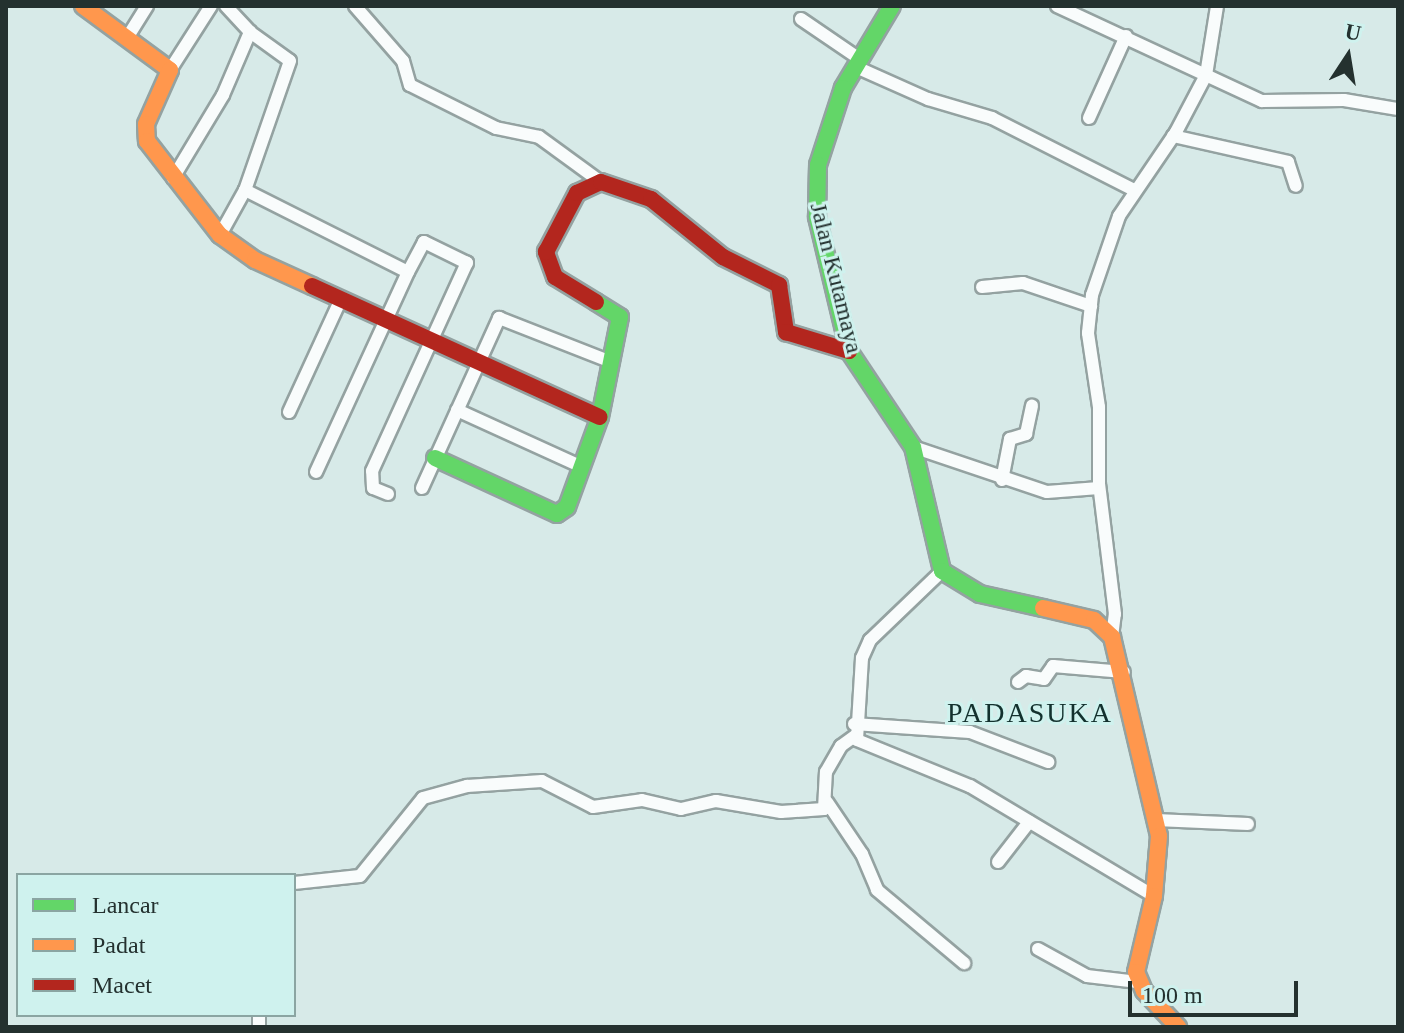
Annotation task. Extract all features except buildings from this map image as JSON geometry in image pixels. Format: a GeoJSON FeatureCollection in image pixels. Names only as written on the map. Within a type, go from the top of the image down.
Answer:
{"type":"FeatureCollection","features":[{"type":"Feature","properties":{"kind":"street"},"geometry":{"type":"LineString","coordinates":[[83,6],[170,70]]}},
{"type":"Feature","properties":{"kind":"street"},"geometry":{"type":"LineString","coordinates":[[127,38],[147,6]]}},
{"type":"Feature","properties":{"kind":"street"},"geometry":{"type":"LineString","coordinates":[[211,6],[170,70],[145,132],[173,178],[220,235],[255,260],[600,417]]}},
{"type":"Feature","properties":{"kind":"street"},"geometry":{"type":"LineString","coordinates":[[220,235],[245,190],[290,61],[250,32],[226,6]]}},
{"type":"Feature","properties":{"kind":"street"},"geometry":{"type":"LineString","coordinates":[[355,6],[403,61],[410,85],[496,128],[539,137],[601,182],[651,199],[723,257],[779,285],[784,293],[781,322],[786,332],[849,351]]}},
{"type":"Feature","properties":{"kind":"street","name":"Jalan Kutamaya"},"geometry":{"type":"LineString","coordinates":[[892,6],[858,64],[829,124],[815,193],[849,351],[913,447],[942,571]]}},
{"type":"Feature","properties":{"kind":"street"},"geometry":{"type":"LineString","coordinates":[[1057,6],[1262,101],[1344,100],[1398,109]]}},
{"type":"Feature","properties":{"kind":"street"},"geometry":{"type":"LineString","coordinates":[[1178,1027],[1138,982],[1138,948],[1154,896],[1159,861],[1156,820],[1124,672],[1112,637],[1115,614],[1099,488],[1091,306],[1107,243],[1134,190],[1173,136],[1206,75],[1217,6]]}},
{"type":"Feature","properties":{"kind":"street"},"geometry":{"type":"LineString","coordinates":[[801,19],[858,64],[928,99],[992,118],[1134,190]]}},
{"type":"Feature","properties":{"kind":"street"},"geometry":{"type":"LineString","coordinates":[[173,178],[223,95],[250,32]]}},
{"type":"Feature","properties":{"kind":"street"},"geometry":{"type":"LineString","coordinates":[[1089,118],[1126,36]]}},
{"type":"Feature","properties":{"kind":"street"},"geometry":{"type":"LineString","coordinates":[[1173,136],[1288,162],[1296,186]]}},
{"type":"Feature","properties":{"kind":"street"},"geometry":{"type":"LineString","coordinates":[[435,458],[557,514],[567,507],[600,417],[619,313],[559,280],[546,260],[548,242],[577,193],[601,182]]}},
{"type":"Feature","properties":{"kind":"street"},"geometry":{"type":"LineString","coordinates":[[245,190],[408,272]]}},
{"type":"Feature","properties":{"kind":"street"},"geometry":{"type":"LineString","coordinates":[[316,472],[424,242],[467,263],[372,471],[373,488],[388,494]]}},
{"type":"Feature","properties":{"kind":"street"},"geometry":{"type":"LineString","coordinates":[[982,287],[1023,283],[1091,306]]}},
{"type":"Feature","properties":{"kind":"street"},"geometry":{"type":"LineString","coordinates":[[289,412],[341,299]]}},
{"type":"Feature","properties":{"kind":"street"},"geometry":{"type":"LineString","coordinates":[[422,488],[502,317],[611,362]]}},
{"type":"Feature","properties":{"kind":"street"},"geometry":{"type":"LineString","coordinates":[[1002,480],[1010,439],[1026,434],[1032,406]]}},
{"type":"Feature","properties":{"kind":"street"},"geometry":{"type":"LineString","coordinates":[[457,410],[582,467]]}},
{"type":"Feature","properties":{"kind":"street"},"geometry":{"type":"LineString","coordinates":[[913,447],[1002,480],[1047,492],[1099,488]]}},
{"type":"Feature","properties":{"kind":"street"},"geometry":{"type":"LineString","coordinates":[[1112,637],[1094,620],[980,594],[942,571],[870,640],[862,658],[855,730],[862,745],[970,786],[1154,896]]}},
{"type":"Feature","properties":{"kind":"street"},"geometry":{"type":"LineString","coordinates":[[1018,682],[1026,676],[1044,679],[1053,666],[1124,672]]}},
{"type":"Feature","properties":{"kind":"street"},"geometry":{"type":"LineString","coordinates":[[296,883],[360,876],[423,798],[448,789],[542,781],[596,807],[642,800],[689,809],[716,801],[781,812],[824,809],[827,802],[826,772],[841,746],[855,730],[970,732],[1048,762]]}},
{"type":"Feature","properties":{"kind":"street"},"geometry":{"type":"LineString","coordinates":[[827,802],[862,854],[877,890],[964,963]]}},
{"type":"Feature","properties":{"kind":"street"},"geometry":{"type":"LineString","coordinates":[[1156,820],[1248,824]]}},
{"type":"Feature","properties":{"kind":"street"},"geometry":{"type":"LineString","coordinates":[[998,862],[1029,822]]}},
{"type":"Feature","properties":{"kind":"street"},"geometry":{"type":"LineString","coordinates":[[1038,949],[1087,976],[1138,982]]}},
{"type":"Feature","properties":{"kind":"traffic: fast"},"geometry":{"type":"LineString","coordinates":[[892,6],[843,88],[818,165],[817,217],[849,351],[913,447],[942,571],[980,594],[1043,608]]}},
{"type":"Feature","properties":{"kind":"traffic: fast"},"geometry":{"type":"LineString","coordinates":[[435,458],[557,514],[567,507],[600,417],[620,317],[596,302]]}},
{"type":"Feature","properties":{"kind":"traffic: slow"},"geometry":{"type":"LineString","coordinates":[[83,6],[170,70],[146,124],[147,141],[220,235],[255,260],[312,286]]}},
{"type":"Feature","properties":{"kind":"traffic: slow"},"geometry":{"type":"LineString","coordinates":[[1043,608],[1094,620],[1112,637],[1159,836],[1154,896],[1136,972],[1144,991],[1178,1027]]}},
{"type":"Feature","properties":{"kind":"traffic: jam"},"geometry":{"type":"LineString","coordinates":[[596,302],[555,277],[546,252],[577,193],[601,182],[651,199],[723,257],[779,285],[786,332],[849,351]]}},
{"type":"Feature","properties":{"kind":"traffic: jam"},"geometry":{"type":"LineString","coordinates":[[312,286],[600,417]]}},
{"type":"Feature","properties":{"kind":"district","name":"PADASUKA"},"geometry":{"type":"Point","coordinates":[1030,713]}}]}
